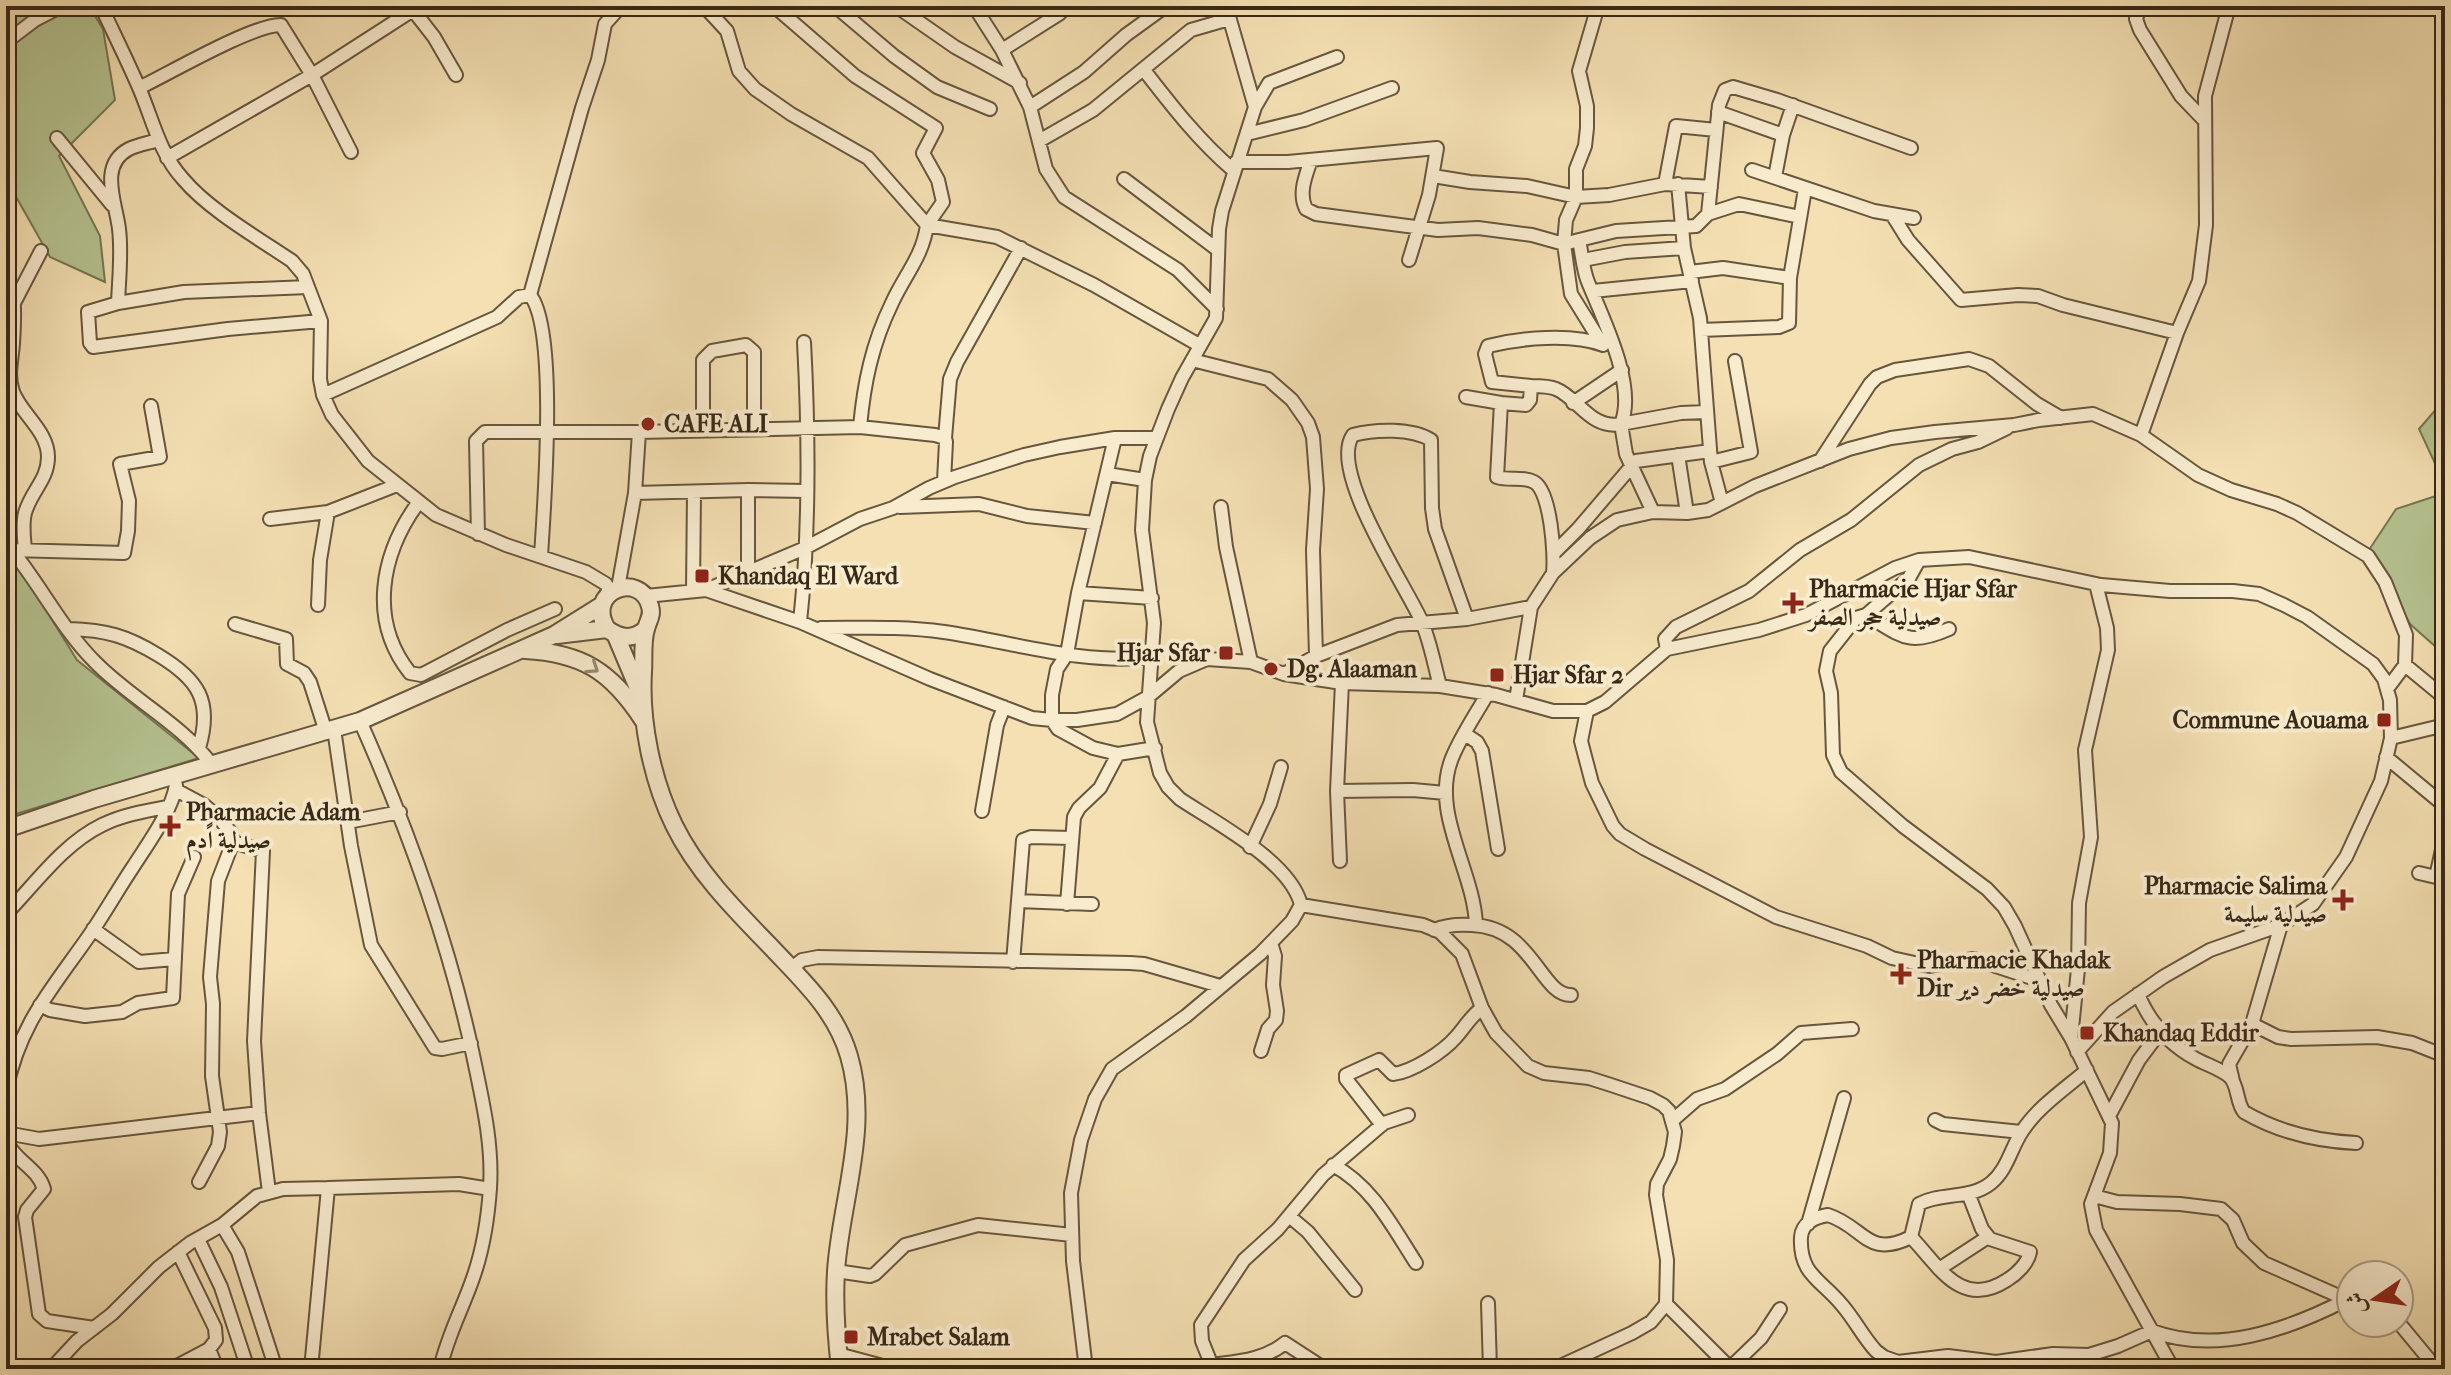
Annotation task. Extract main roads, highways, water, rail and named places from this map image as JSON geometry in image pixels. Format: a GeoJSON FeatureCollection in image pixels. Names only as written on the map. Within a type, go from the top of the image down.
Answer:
{"type":"FeatureCollection","features":[{"type":"Feature","properties":{"kind":"place","name":"CAFE ALI"},"geometry":{"type":"Point","coordinates":[648,424]}},
{"type":"Feature","properties":{"kind":"place","name":"Khandaq El Ward"},"geometry":{"type":"Point","coordinates":[702,576]}},
{"type":"Feature","properties":{"kind":"place","name":"Pharmacie Hjar Sfar صيدلية حجر الصفر"},"geometry":{"type":"Point","coordinates":[1793,603]}},
{"type":"Feature","properties":{"kind":"place","name":"Hjar Sfar"},"geometry":{"type":"Point","coordinates":[1226,653]}},
{"type":"Feature","properties":{"kind":"place","name":"Dg. Alaaman"},"geometry":{"type":"Point","coordinates":[1271,669]}},
{"type":"Feature","properties":{"kind":"place","name":"Hjar Sfar 2"},"geometry":{"type":"Point","coordinates":[1497,675]}},
{"type":"Feature","properties":{"kind":"place","name":"Commune Aouama"},"geometry":{"type":"Point","coordinates":[2384,720]}},
{"type":"Feature","properties":{"kind":"place","name":"Pharmacie Adam صيدلية اًدم"},"geometry":{"type":"Point","coordinates":[170,826]}},
{"type":"Feature","properties":{"kind":"place","name":"Pharmacie Salima صيدلية سليمة"},"geometry":{"type":"Point","coordinates":[2343,900]}},
{"type":"Feature","properties":{"kind":"place","name":"Pharmacie Khadak Dir صيدلية خضر دير"},"geometry":{"type":"Point","coordinates":[1901,974]}},
{"type":"Feature","properties":{"kind":"place","name":"Khandaq Eddir"},"geometry":{"type":"Point","coordinates":[2087,1033]}},
{"type":"Feature","properties":{"kind":"place","name":"Mrabet Salam"},"geometry":{"type":"Point","coordinates":[851,1337]}}]}
